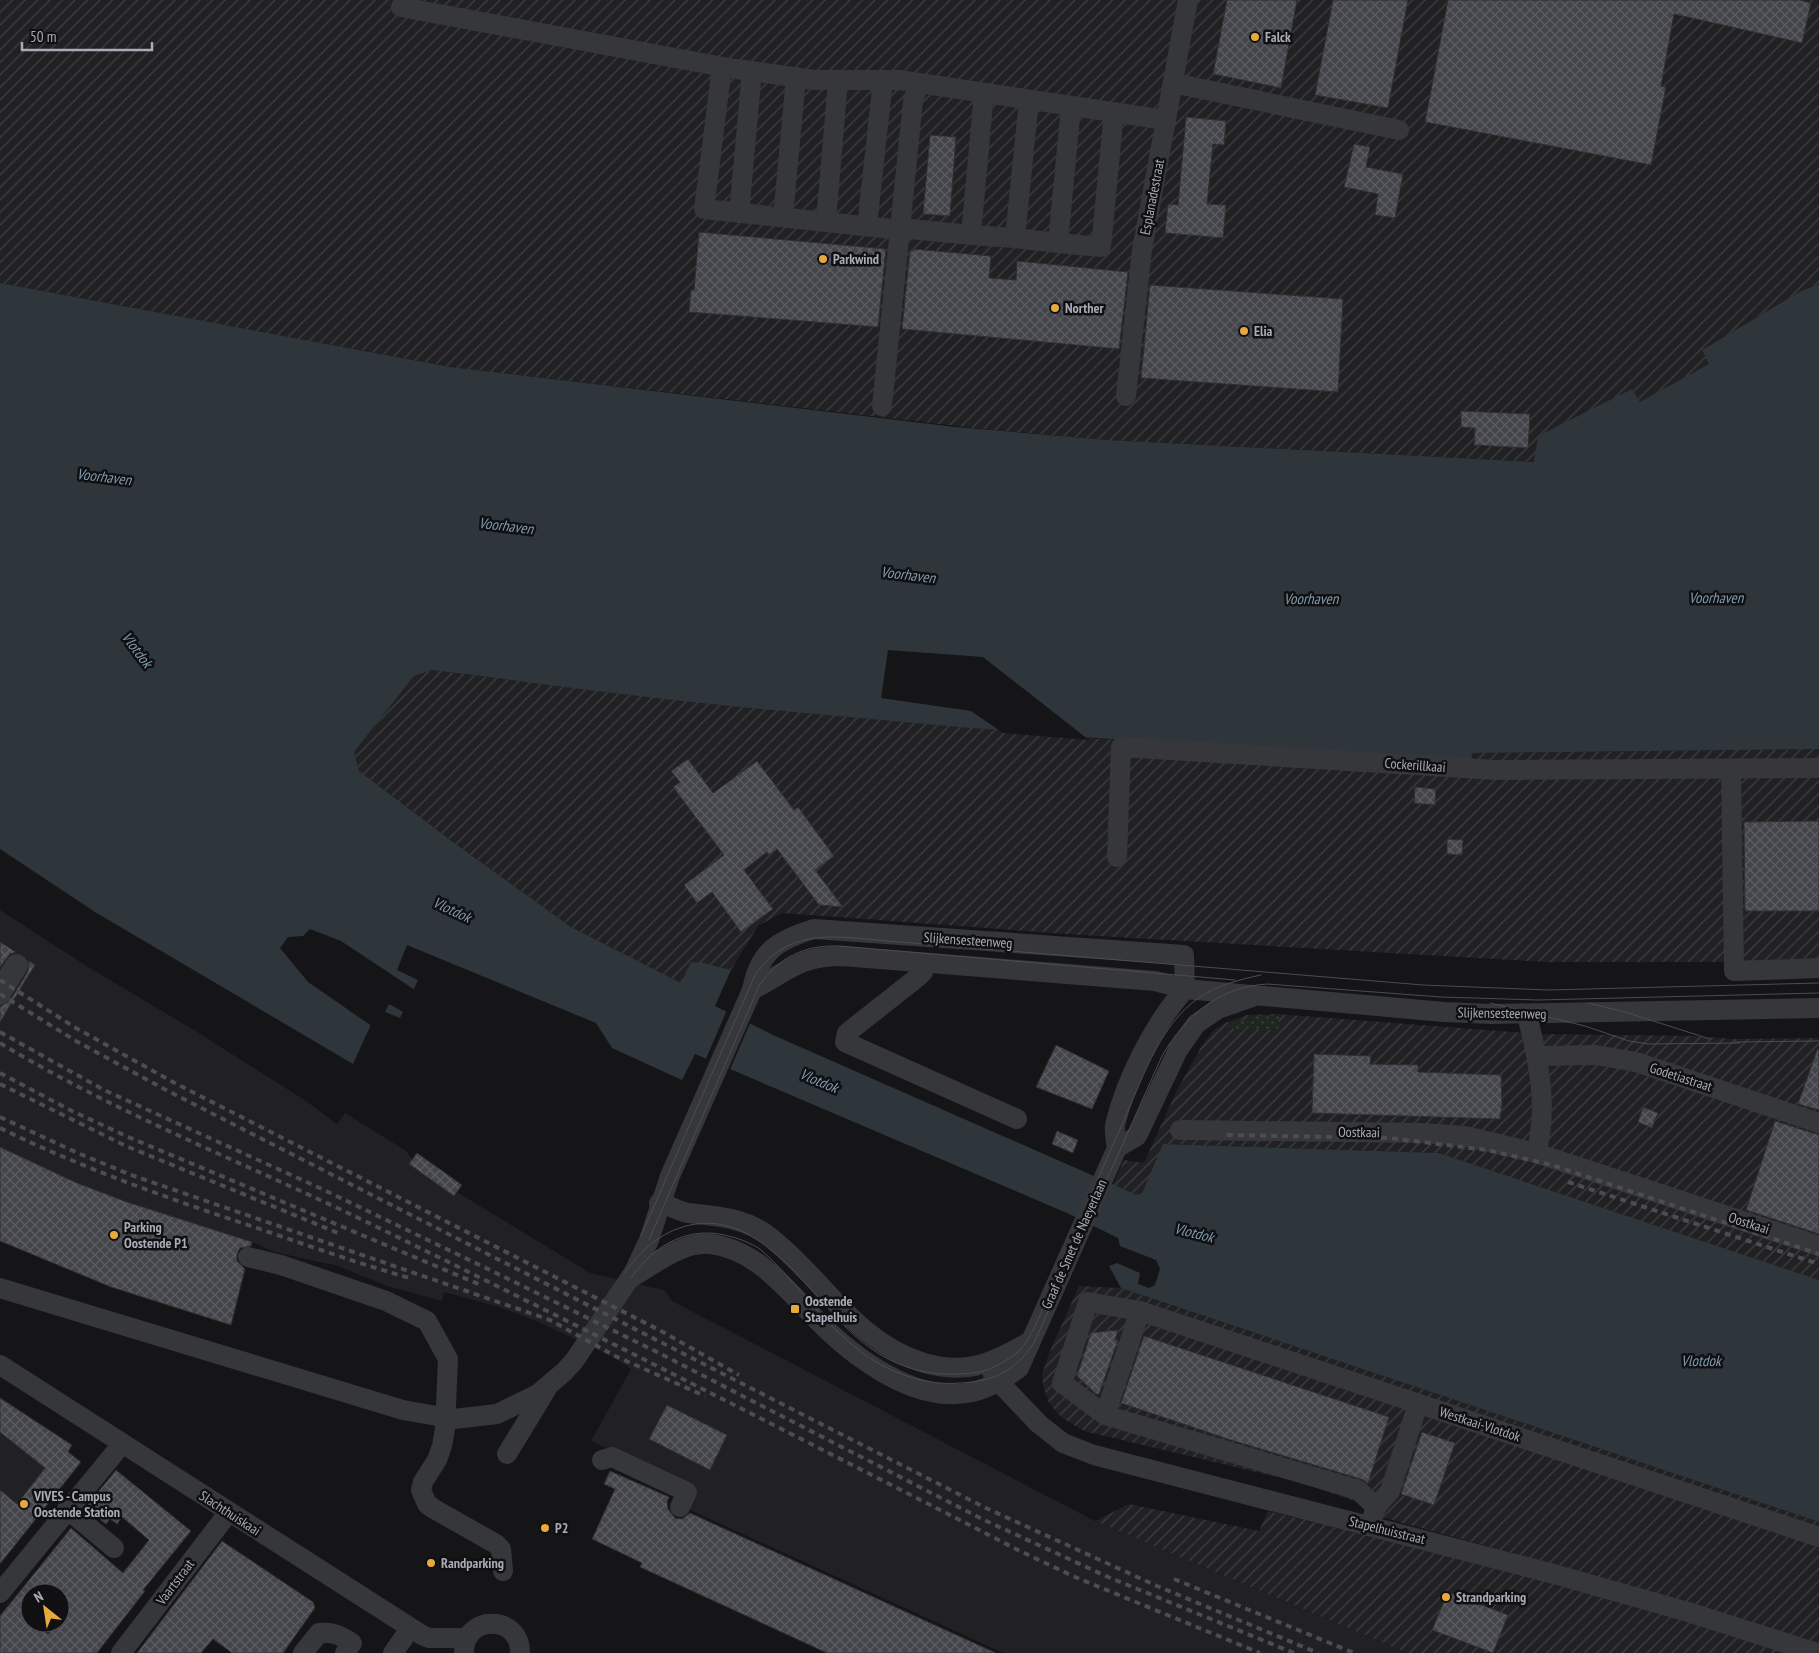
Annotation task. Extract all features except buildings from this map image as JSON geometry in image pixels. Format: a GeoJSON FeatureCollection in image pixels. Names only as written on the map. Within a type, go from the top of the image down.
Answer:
{"type":"FeatureCollection","features":[{"type":"Feature","properties":{"kind":"street","name":"Esplanadestraat"},"geometry":{"type":"LineString","coordinates":[[1126,396],[1142,250],[1188,0]]}},
{"type":"Feature","properties":{"kind":"street"},"geometry":{"type":"LineString","coordinates":[[401,7],[722,67],[796,77],[838,80],[883,80],[919,84],[1166,120]]}},
{"type":"Feature","properties":{"kind":"street"},"geometry":{"type":"LineString","coordinates":[[722,67],[704,209],[1101,247],[1114,112]]}},
{"type":"Feature","properties":{"kind":"street"},"geometry":{"type":"LineString","coordinates":[[739,213],[752,71]]}},
{"type":"Feature","properties":{"kind":"street"},"geometry":{"type":"LineString","coordinates":[[783,218],[796,77]]}},
{"type":"Feature","properties":{"kind":"street"},"geometry":{"type":"LineString","coordinates":[[826,222],[838,80]]}},
{"type":"Feature","properties":{"kind":"street"},"geometry":{"type":"LineString","coordinates":[[867,226],[883,80]]}},
{"type":"Feature","properties":{"kind":"street"},"geometry":{"type":"LineString","coordinates":[[1173,83],[1399,130]]}},
{"type":"Feature","properties":{"kind":"street"},"geometry":{"type":"LineString","coordinates":[[882,406],[913,101],[919,84]]}},
{"type":"Feature","properties":{"kind":"street"},"geometry":{"type":"LineString","coordinates":[[971,235],[984,93]]}},
{"type":"Feature","properties":{"kind":"street"},"geometry":{"type":"LineString","coordinates":[[1015,238],[1029,100]]}},
{"type":"Feature","properties":{"kind":"street"},"geometry":{"type":"LineString","coordinates":[[1058,243],[1071,106]]}},
{"type":"Feature","properties":{"kind":"street","name":"Cockerillkaai"},"geometry":{"type":"LineString","coordinates":[[1117,857],[1121,747],[1496,770],[1819,768]]}},
{"type":"Feature","properties":{"kind":"street"},"geometry":{"type":"LineString","coordinates":[[1731,769],[1734,971],[1819,968]]}},
{"type":"Feature","properties":{"kind":"street","name":"Slijkensesteenweg"},"geometry":{"type":"LineString","coordinates":[[627,1276],[752,991],[755,975],[764,954],[788,937],[814,929],[1184,956],[1185,988]]}},
{"type":"Feature","properties":{"kind":"street","name":"Slijkensesteenweg"},"geometry":{"type":"LineString","coordinates":[[752,991],[788,967],[805,960],[825,956],[1155,981],[1185,988],[1444,1012],[1527,1015],[1819,1008]]}},
{"type":"Feature","properties":{"kind":"street"},"geometry":{"type":"LineString","coordinates":[[924,963],[923,972],[918,977],[847,1032],[845,1042],[1017,1120]]}},
{"type":"Feature","properties":{"kind":"street"},"geometry":{"type":"LineString","coordinates":[[0,990],[16,964],[18,965],[0,995]]}},
{"type":"Feature","properties":{"kind":"street","name":"Graaf de Smet de Naeyerlaan"},"geometry":{"type":"LineString","coordinates":[[627,1276],[692,1246],[710,1244],[738,1251],[759,1263],[817,1320],[864,1361],[897,1379],[919,1389],[946,1395],[972,1392],[999,1382],[1019,1368],[1117,1148],[1115,1126],[1133,1076],[1170,1006],[1185,988]]}},
{"type":"Feature","properties":{"kind":"street"},"geometry":{"type":"LineString","coordinates":[[1117,1148],[1138,1136],[1178,1050],[1196,1024],[1218,1009],[1235,1002],[1262,995]]}},
{"type":"Feature","properties":{"kind":"street"},"geometry":{"type":"LineString","coordinates":[[1527,1015],[1538,1056],[1542,1132],[1536,1153]]}},
{"type":"Feature","properties":{"kind":"street","name":"Godetiastraat"},"geometry":{"type":"LineString","coordinates":[[1538,1056],[1596,1055],[1636,1062],[1819,1123]]}},
{"type":"Feature","properties":{"kind":"street","name":"Oostkaai"},"geometry":{"type":"LineString","coordinates":[[1180,1130],[1431,1133],[1465,1136],[1536,1153],[1819,1246]]}},
{"type":"Feature","properties":{"kind":"street"},"geometry":{"type":"LineString","coordinates":[[659,1203],[686,1212],[726,1217],[747,1224],[770,1237],[856,1324],[882,1344],[909,1358],[940,1368],[960,1367],[989,1362],[1031,1341]]}},
{"type":"Feature","properties":{"kind":"street"},"geometry":{"type":"LineString","coordinates":[[248,1257],[281,1265],[386,1301],[427,1321],[448,1359],[445,1429],[442,1446],[437,1460],[423,1482],[421,1490],[427,1504],[496,1544],[501,1549],[503,1571]]}},
{"type":"Feature","properties":{"kind":"street"},"geometry":{"type":"LineString","coordinates":[[507,1454],[566,1357],[627,1276]]}},
{"type":"Feature","properties":{"kind":"street"},"geometry":{"type":"LineString","coordinates":[[0,1288],[426,1411],[454,1414],[513,1407],[548,1387],[574,1361],[627,1276]]}},
{"type":"Feature","properties":{"kind":"street"},"geometry":{"type":"LineString","coordinates":[[0,1278],[426,1411]]}},
{"type":"Feature","properties":{"kind":"street","name":"Westkaai-Vlotdok"},"geometry":{"type":"LineString","coordinates":[[1105,1415],[1062,1383],[1088,1302],[1140,1311],[1819,1537]]}},
{"type":"Feature","properties":{"kind":"street"},"geometry":{"type":"LineString","coordinates":[[1140,1311],[1105,1415],[1358,1490],[1373,1516],[1390,1491],[1418,1404]]}},
{"type":"Feature","properties":{"kind":"street"},"geometry":{"type":"LineString","coordinates":[[493,1409],[534,1385],[566,1357]]}},
{"type":"Feature","properties":{"kind":"street","name":"Stapelhuisstraat"},"geometry":{"type":"LineString","coordinates":[[989,1362],[994,1377],[1038,1424],[1063,1443],[1094,1455],[1373,1516],[1817,1653]]}},
{"type":"Feature","properties":{"kind":"street","name":"Slachthuiskaai"},"geometry":{"type":"LineString","coordinates":[[1,1368],[364,1599],[429,1638],[465,1645]]}},
{"type":"Feature","properties":{"kind":"street"},"geometry":{"type":"LineString","coordinates":[[0,1593],[122,1444]]}},
{"type":"Feature","properties":{"kind":"street"},"geometry":{"type":"LineString","coordinates":[[602,1460],[612,1457],[687,1492],[680,1506]]}},
{"type":"Feature","properties":{"kind":"street"},"geometry":{"type":"LineString","coordinates":[[67,1509],[114,1548]]}},
{"type":"Feature","properties":{"kind":"street","name":"Vaartstraat"},"geometry":{"type":"LineString","coordinates":[[121,1653],[229,1512]]}},
{"type":"Feature","properties":{"kind":"street"},"geometry":{"type":"LineString","coordinates":[[465,1645],[473,1629],[493,1622],[504,1625],[512,1631],[518,1640],[520,1653]]}},
{"type":"Feature","properties":{"kind":"street"},"geometry":{"type":"LineString","coordinates":[[302,1653],[319,1633],[337,1634],[348,1648]]}},
{"type":"Feature","properties":{"kind":"street"},"geometry":{"type":"LineString","coordinates":[[393,1653],[405,1636]]}},
{"type":"Feature","properties":{"kind":"shaded area"},"geometry":{"type":"Polygon","coordinates":[[[0,0],[1819,0],[1819,284],[1801,291],[1702,350],[1710,364],[1639,403],[1631,389],[1535,462],[1108,440],[974,428],[450,367],[0,283],[0,0]]]}},
{"type":"Feature","properties":{"kind":"shaded area"},"geometry":{"type":"Polygon","coordinates":[[[432,670],[680,700],[839,716],[1115,740],[1471,766],[1471,753],[1819,749],[1819,958],[1726,962],[1546,962],[1081,935],[782,913],[758,926],[731,970],[704,963],[681,983],[571,927],[457,845],[359,771],[354,752],[414,676],[432,670]]]}},
{"type":"Feature","properties":{"kind":"shaded area"},"geometry":{"type":"Polygon","coordinates":[[[0,910],[88,967],[194,1030],[306,1101],[337,1124],[345,1113],[405,1150],[412,1159],[417,1153],[462,1185],[457,1192],[590,1273],[664,1290],[672,1301],[1095,1521],[1407,1653],[1003,1653],[688,1509],[689,1485],[591,1441],[631,1369],[613,1357],[539,1322],[499,1307],[444,1292],[442,1301],[387,1286],[338,1266],[274,1252],[252,1242],[157,1213],[77,1183],[0,1147],[0,910]]]}},
{"type":"Feature","properties":{"kind":"shaded area"},"geometry":{"type":"Polygon","coordinates":[[[1277,1014],[1538,1034],[1693,1036],[1734,1039],[1819,1038],[1819,1280],[1439,1153],[1164,1144],[1142,1193],[1137,1195],[1113,1185],[1124,1160],[1144,1163],[1177,1090],[1203,1044],[1214,1030],[1225,1023],[1247,1015],[1277,1014]]]}},
{"type":"Feature","properties":{"kind":"shaded area"},"geometry":{"type":"Polygon","coordinates":[[[1255,1016],[1279,1016],[1278,1030],[1235,1029],[1225,1026],[1255,1016]]]}},
{"type":"Feature","properties":{"kind":"shaded area"},"geometry":{"type":"Polygon","coordinates":[[[1079,1286],[1121,1288],[1819,1522],[1819,1648],[1560,1566],[1377,1516],[1378,1509],[1302,1483],[1084,1431],[1061,1417],[1049,1403],[1043,1386],[1042,1374],[1050,1351],[1079,1286]]]}},
{"type":"Feature","properties":{"kind":"shaded area","name":"VIVES - Campus Oostende Station"},"geometry":{"type":"Polygon","coordinates":[[[0,1397],[72,1445],[68,1452],[81,1462],[19,1541],[10,1547],[12,1549],[0,1564],[0,1397]]]}},
{"type":"Feature","properties":{"kind":"shaded area","name":"Strandparking"},"geometry":{"type":"Polygon","coordinates":[[[1129,1504],[1259,1531],[1268,1511],[1531,1576],[1800,1653],[1407,1653],[1095,1521],[1129,1504]]]}},
{"type":"Feature","properties":{"kind":"water"},"geometry":{"type":"Polygon","coordinates":[[[0,283],[450,367],[955,427],[1108,440],[1534,462],[1538,436],[1632,389],[1640,402],[1709,364],[1702,350],[1801,291],[1819,284],[1819,749],[1472,753],[1471,766],[781,711],[432,670],[414,676],[354,752],[359,771],[457,845],[571,927],[681,983],[691,962],[704,963],[731,970],[715,1006],[773,1035],[1137,1195],[1142,1193],[1163,1144],[1439,1153],[1819,1280],[1819,1522],[1121,1288],[1109,1266],[1117,1263],[1140,1273],[1138,1284],[1149,1288],[1155,1285],[1160,1269],[1156,1260],[1120,1246],[1118,1238],[1067,1213],[695,1054],[682,1080],[612,1048],[596,1023],[407,945],[397,970],[418,980],[400,1018],[378,1009],[353,1064],[95,912],[0,849],[0,283]]]}},
{"type":"Feature","properties":{"kind":"pier"},"geometry":{"type":"Polygon","coordinates":[[[888,650],[983,657],[1089,740],[1003,733],[971,711],[881,698],[888,650]]]}},
{"type":"Feature","properties":{"kind":"pier"},"geometry":{"type":"Polygon","coordinates":[[[310,929],[341,941],[415,990],[405,1013],[389,1004],[384,1014],[380,1012],[373,1027],[308,982],[280,948],[288,937],[303,936],[310,929]]]}},
{"type":"Feature","properties":{"kind":"pier"},"geometry":{"type":"Polygon","coordinates":[[[727,1010],[751,1021],[729,1072],[705,1061],[727,1010]]]}},
{"type":"Feature","properties":{"kind":"tram line"},"geometry":{"type":"LineString","coordinates":[[641,1236],[755,975],[769,958],[785,947],[803,940],[840,937],[860,938],[1423,985],[1549,990],[1819,983]]}},
{"type":"Feature","properties":{"kind":"tram line"},"geometry":{"type":"LineString","coordinates":[[649,1240],[759,986],[775,967],[793,955],[815,948],[839,946],[1235,980]]}},
{"type":"Feature","properties":{"kind":"tram line"},"geometry":{"type":"LineString","coordinates":[[624,1274],[644,1250],[669,1232],[690,1225],[718,1224],[743,1232],[766,1246],[788,1265],[849,1330],[869,1347],[887,1358],[907,1367],[938,1374],[972,1373],[994,1367],[1018,1352],[1024,1346],[1035,1327],[1144,1073],[1169,1028],[1199,997],[1216,988],[1261,975]]}},
{"type":"Feature","properties":{"kind":"tram line"},"geometry":{"type":"LineString","coordinates":[[631,1278],[651,1255],[675,1240],[688,1235],[702,1233],[735,1238],[760,1249],[836,1330],[875,1361],[898,1373],[935,1383],[984,1380],[1003,1373],[1012,1367],[1027,1353],[1034,1343],[1162,1056],[1181,1028],[1193,1016],[1205,1006],[1234,991],[1250,986],[1267,984],[1441,997],[1538,1000],[1819,993]]}},
{"type":"Feature","properties":{"kind":"tram line"},"geometry":{"type":"LineString","coordinates":[[1490,1003],[1585,1026],[1629,1041],[1648,1044],[1740,1043]]}},
{"type":"Feature","properties":{"kind":"tram line"},"geometry":{"type":"LineString","coordinates":[[1588,1003],[1625,1012],[1710,1039]]}},
{"type":"Feature","properties":{"kind":"tram line"},"geometry":{"type":"LineString","coordinates":[[1735,1042],[1819,1041]]}},
{"type":"Feature","properties":{"kind":"railway"},"geometry":{"type":"LineString","coordinates":[[0,980],[76,1028],[171,1081],[661,1331],[739,1375]]}},
{"type":"Feature","properties":{"kind":"railway"},"geometry":{"type":"LineString","coordinates":[[0,994],[76,1041],[164,1089],[986,1508],[1157,1586],[1318,1653]]}},
{"type":"Feature","properties":{"kind":"railway"},"geometry":{"type":"LineString","coordinates":[[0,1032],[104,1090],[322,1189],[490,1270],[659,1353],[982,1519],[1108,1577],[1294,1653]]}},
{"type":"Feature","properties":{"kind":"railway"},"geometry":{"type":"LineString","coordinates":[[0,1043],[91,1093],[185,1139],[375,1226],[699,1387],[1020,1551],[1075,1577],[1260,1653]]}},
{"type":"Feature","properties":{"kind":"railway"},"geometry":{"type":"LineString","coordinates":[[0,1073],[72,1111],[126,1136],[481,1285]]}},
{"type":"Feature","properties":{"kind":"railway"},"geometry":{"type":"LineString","coordinates":[[0,1084],[126,1146],[338,1233]]}},
{"type":"Feature","properties":{"kind":"railway"},"geometry":{"type":"LineString","coordinates":[[0,1117],[80,1154],[134,1176],[550,1320],[615,1356],[705,1396]]}},
{"type":"Feature","properties":{"kind":"railway"},"geometry":{"type":"LineString","coordinates":[[0,1128],[93,1169],[157,1193],[333,1254],[413,1279]]}},
{"type":"Feature","properties":{"kind":"railway"},"geometry":{"type":"LineString","coordinates":[[1227,1135],[1389,1138],[1487,1150],[1552,1165],[1819,1254]]}},
{"type":"Feature","properties":{"kind":"railway"},"geometry":{"type":"LineString","coordinates":[[1568,1182],[1819,1264]]}},
{"type":"Feature","properties":{"kind":"railway"},"geometry":{"type":"LineString","coordinates":[[1174,1579],[1354,1653]]}},
{"type":"Feature","properties":{"kind":"place","name":"Falck"},"geometry":{"type":"Point","coordinates":[1255,37]}},
{"type":"Feature","properties":{"kind":"place","name":"Parkwind"},"geometry":{"type":"Point","coordinates":[823,259]}},
{"type":"Feature","properties":{"kind":"place","name":"Norther"},"geometry":{"type":"Point","coordinates":[1055,308]}},
{"type":"Feature","properties":{"kind":"place","name":"Elia"},"geometry":{"type":"Point","coordinates":[1244,331]}},
{"type":"Feature","properties":{"kind":"place","name":"Parking Oostende P1"},"geometry":{"type":"Point","coordinates":[114,1235]}},
{"type":"Feature","properties":{"kind":"place","name":"Oostende Stapelhuis"},"geometry":{"type":"Point","coordinates":[795,1309]}},
{"type":"Feature","properties":{"kind":"place","name":"VIVES - Campus Oostende Station"},"geometry":{"type":"Point","coordinates":[24,1504]}},
{"type":"Feature","properties":{"kind":"place","name":"P2"},"geometry":{"type":"Point","coordinates":[545,1528]}},
{"type":"Feature","properties":{"kind":"place","name":"Randparking"},"geometry":{"type":"Point","coordinates":[431,1563]}},
{"type":"Feature","properties":{"kind":"place","name":"Strandparking"},"geometry":{"type":"Point","coordinates":[1446,1597]}},
{"type":"Feature","properties":{"kind":"water label","name":"Voorhaven"},"geometry":{"type":"Point","coordinates":[104,477]}},
{"type":"Feature","properties":{"kind":"water label","name":"Voorhaven"},"geometry":{"type":"Point","coordinates":[506,526]}},
{"type":"Feature","properties":{"kind":"water label","name":"Voorhaven"},"geometry":{"type":"Point","coordinates":[908,575]}},
{"type":"Feature","properties":{"kind":"water label","name":"Voorhaven"},"geometry":{"type":"Point","coordinates":[1716,598]}},
{"type":"Feature","properties":{"kind":"water label","name":"Voorhaven"},"geometry":{"type":"Point","coordinates":[1311,599]}},
{"type":"Feature","properties":{"kind":"water label","name":"Vlotdok"},"geometry":{"type":"Point","coordinates":[137,650]}},
{"type":"Feature","properties":{"kind":"water label","name":"Vlotdok"},"geometry":{"type":"Point","coordinates":[452,910]}},
{"type":"Feature","properties":{"kind":"water label","name":"Vlotdok"},"geometry":{"type":"Point","coordinates":[819,1081]}},
{"type":"Feature","properties":{"kind":"water label","name":"Vlotdok"},"geometry":{"type":"Point","coordinates":[1194,1233]}},
{"type":"Feature","properties":{"kind":"water label","name":"Vlotdok"},"geometry":{"type":"Point","coordinates":[1701,1361]}}]}
